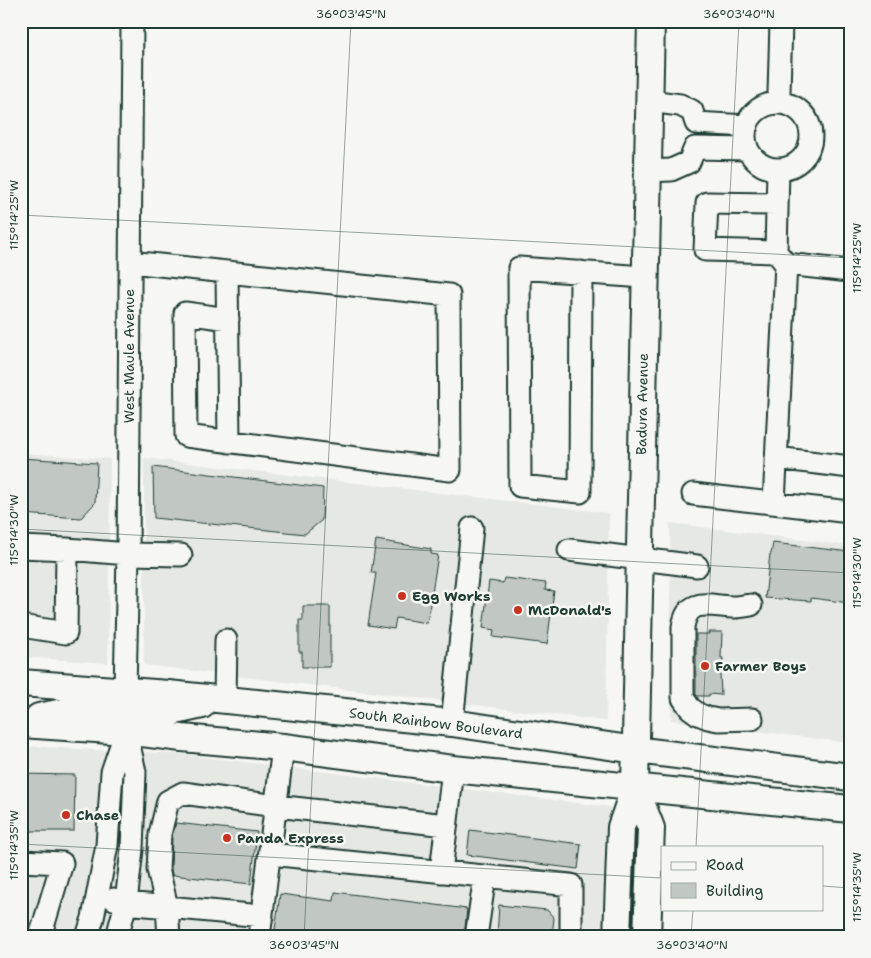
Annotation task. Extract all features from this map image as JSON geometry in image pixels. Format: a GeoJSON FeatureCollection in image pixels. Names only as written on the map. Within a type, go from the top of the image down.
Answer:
{"type":"FeatureCollection","features":[{"type":"Feature","properties":{"kind":"main road","name":"Badura Avenue"},"geometry":{"type":"LineString","coordinates":[[617,937],[620,827],[635,787],[650,21]]}},
{"type":"Feature","properties":{"kind":"main road","name":"South Rainbow Boulevard"},"geometry":{"type":"LineString","coordinates":[[21,683],[125,690],[452,724],[636,750],[850,776]]}},
{"type":"Feature","properties":{"kind":"main road"},"geometry":{"type":"LineString","coordinates":[[21,722],[82,708],[106,707],[116,704],[125,690]]}},
{"type":"Feature","properties":{"kind":"main road"},"geometry":{"type":"LineString","coordinates":[[126,731],[127,719],[138,712],[166,713],[225,700]]}},
{"type":"Feature","properties":{"kind":"main road"},"geometry":{"type":"LineString","coordinates":[[21,722],[126,731],[453,769],[850,809]]}},
{"type":"Feature","properties":{"kind":"main road","name":"Badura Avenue"},"geometry":{"type":"LineString","coordinates":[[635,787],[651,828],[647,937]]}},
{"type":"Feature","properties":{"kind":"street","name":"West Maule Avenue"},"geometry":{"type":"LineString","coordinates":[[125,690],[128,554],[132,21]]}},
{"type":"Feature","properties":{"kind":"street"},"geometry":{"type":"LineString","coordinates":[[777,103],[781,21]]}},
{"type":"Feature","properties":{"kind":"street"},"geometry":{"type":"LineString","coordinates":[[647,171],[671,170],[689,162],[695,148],[696,123],[692,111],[680,106],[649,101]]}},
{"type":"Feature","properties":{"kind":"street"},"geometry":{"type":"LineString","coordinates":[[777,103],[787,104],[797,109],[810,125],[811,136],[810,146],[806,155],[798,163],[778,169],[769,168],[753,156],[747,149],[746,137],[752,117],[767,105],[777,103]]}},
{"type":"Feature","properties":{"kind":"street"},"geometry":{"type":"LineString","coordinates":[[696,123],[748,126]]}},
{"type":"Feature","properties":{"kind":"street"},"geometry":{"type":"LineString","coordinates":[[695,148],[747,149]]}},
{"type":"Feature","properties":{"kind":"street"},"geometry":{"type":"LineString","coordinates":[[774,504],[781,258],[778,169]]}},
{"type":"Feature","properties":{"kind":"street"},"geometry":{"type":"LineString","coordinates":[[778,204],[707,202],[705,250],[781,258],[850,271]]}},
{"type":"Feature","properties":{"kind":"street"},"geometry":{"type":"LineString","coordinates":[[130,262],[449,295],[450,470],[186,436],[185,314],[228,319]]}},
{"type":"Feature","properties":{"kind":"street"},"geometry":{"type":"LineString","coordinates":[[581,272],[580,492],[520,486],[519,268],[581,272],[644,277]]}},
{"type":"Feature","properties":{"kind":"street"},"geometry":{"type":"LineString","coordinates":[[227,272],[229,442]]}},
{"type":"Feature","properties":{"kind":"street"},"geometry":{"type":"LineString","coordinates":[[776,458],[850,467]]}},
{"type":"Feature","properties":{"kind":"street"},"geometry":{"type":"LineString","coordinates":[[693,494],[850,512]]}},
{"type":"Feature","properties":{"kind":"street"},"geometry":{"type":"LineString","coordinates":[[452,724],[472,528]]}},
{"type":"Feature","properties":{"kind":"street"},"geometry":{"type":"LineString","coordinates":[[21,547],[128,554],[180,555]]}},
{"type":"Feature","properties":{"kind":"street"},"geometry":{"type":"LineString","coordinates":[[21,626],[66,633],[67,549]]}},
{"type":"Feature","properties":{"kind":"street"},"geometry":{"type":"LineString","coordinates":[[569,550],[697,566]]}},
{"type":"Feature","properties":{"kind":"street"},"geometry":{"type":"LineString","coordinates":[[751,605],[736,607],[701,605],[694,607],[688,611],[684,618],[683,627],[684,698],[690,708],[698,714],[718,720],[752,719]]}},
{"type":"Feature","properties":{"kind":"street"},"geometry":{"type":"LineString","coordinates":[[225,700],[226,640]]}},
{"type":"Feature","properties":{"kind":"street"},"geometry":{"type":"LineString","coordinates":[[87,937],[93,918],[107,845],[112,772],[126,731]]}},
{"type":"Feature","properties":{"kind":"street"},"geometry":{"type":"LineString","coordinates":[[117,937],[126,903],[132,849],[135,772],[126,731]]}},
{"type":"Feature","properties":{"kind":"street"},"geometry":{"type":"LineString","coordinates":[[97,895],[126,903],[167,907],[261,926],[283,748]]}},
{"type":"Feature","properties":{"kind":"street"},"geometry":{"type":"LineString","coordinates":[[441,872],[453,769]]}},
{"type":"Feature","properties":{"kind":"street"},"geometry":{"type":"LineString","coordinates":[[169,937],[167,907],[158,869],[160,834],[168,801],[183,793],[276,806],[446,825]]}},
{"type":"Feature","properties":{"kind":"street"},"geometry":{"type":"LineString","coordinates":[[270,854],[571,886],[571,937]]}},
{"type":"Feature","properties":{"kind":"street"},"geometry":{"type":"LineString","coordinates":[[21,861],[62,863],[40,937]]}},
{"type":"Feature","properties":{"kind":"street"},"geometry":{"type":"LineString","coordinates":[[476,937],[484,876]]}},
{"type":"Feature","properties":{"kind":"shaded area"},"geometry":{"type":"Polygon","coordinates":[[[21,453],[110,459],[108,663],[21,657],[21,453]]]}},
{"type":"Feature","properties":{"kind":"shaded area"},"geometry":{"type":"Polygon","coordinates":[[[144,458],[609,513],[606,721],[144,665],[144,458]]]}},
{"type":"Feature","properties":{"kind":"shaded area"},"geometry":{"type":"Polygon","coordinates":[[[670,523],[850,546],[850,743],[671,720],[670,523]]]}},
{"type":"Feature","properties":{"kind":"shaded area"},"geometry":{"type":"Polygon","coordinates":[[[21,746],[179,754],[610,807],[605,937],[21,937],[21,746]]]}},
{"type":"Feature","properties":{"kind":"building"},"geometry":{"type":"Polygon","coordinates":[[[21,458],[97,463],[95,503],[81,518],[21,514],[21,458]]]}},
{"type":"Feature","properties":{"kind":"building"},"geometry":{"type":"Polygon","coordinates":[[[153,467],[323,488],[322,520],[305,534],[154,518],[153,467]]]}},
{"type":"Feature","properties":{"kind":"building","name":"Egg Works"},"geometry":{"type":"Polygon","coordinates":[[[376,540],[431,549],[431,554],[438,555],[427,623],[396,618],[394,629],[368,625],[376,573],[371,573],[376,540]]]}},
{"type":"Feature","properties":{"kind":"building"},"geometry":{"type":"Polygon","coordinates":[[[773,543],[850,552],[850,603],[811,598],[811,601],[765,598],[773,543]]]}},
{"type":"Feature","properties":{"kind":"building","name":"McDonald's"},"geometry":{"type":"Polygon","coordinates":[[[504,578],[546,583],[545,590],[554,591],[547,644],[493,637],[494,630],[483,628],[489,581],[503,583],[504,578]]]}},
{"type":"Feature","properties":{"kind":"building"},"geometry":{"type":"Polygon","coordinates":[[[303,606],[330,606],[330,667],[302,667],[302,652],[299,652],[299,620],[303,620],[303,606]]]}},
{"type":"Feature","properties":{"kind":"building","name":"Farmer Boys"},"geometry":{"type":"Polygon","coordinates":[[[708,632],[722,632],[721,695],[697,696],[696,634],[709,634],[708,632]]]}},
{"type":"Feature","properties":{"kind":"building"},"geometry":{"type":"Polygon","coordinates":[[[21,774],[75,775],[74,831],[21,831],[21,774]]]}},
{"type":"Feature","properties":{"kind":"building"},"geometry":{"type":"Polygon","coordinates":[[[176,823],[257,832],[251,884],[172,875],[172,836],[176,823]]]}},
{"type":"Feature","properties":{"kind":"building"},"geometry":{"type":"Polygon","coordinates":[[[470,830],[581,844],[578,869],[467,855],[470,830]]]}},
{"type":"Feature","properties":{"kind":"building"},"geometry":{"type":"Polygon","coordinates":[[[335,892],[467,909],[464,937],[274,937],[280,894],[334,901],[335,892]]]}},
{"type":"Feature","properties":{"kind":"building"},"geometry":{"type":"Polygon","coordinates":[[[499,905],[547,910],[554,918],[552,937],[497,937],[499,905]]]}},
{"type":"Feature","properties":{"kind":"place","name":"Egg Works"},"geometry":{"type":"Point","coordinates":[402,596]}},
{"type":"Feature","properties":{"kind":"place","name":"McDonald's"},"geometry":{"type":"Point","coordinates":[518,610]}},
{"type":"Feature","properties":{"kind":"place","name":"Farmer Boys"},"geometry":{"type":"Point","coordinates":[705,666]}},
{"type":"Feature","properties":{"kind":"place","name":"Chase"},"geometry":{"type":"Point","coordinates":[66,815]}},
{"type":"Feature","properties":{"kind":"place","name":"Panda Express"},"geometry":{"type":"Point","coordinates":[227,838]}}]}
